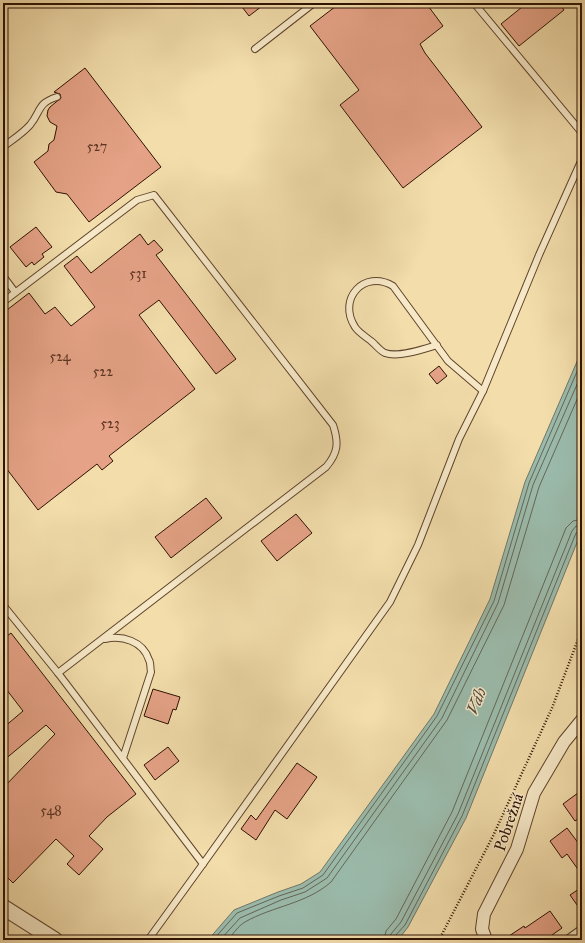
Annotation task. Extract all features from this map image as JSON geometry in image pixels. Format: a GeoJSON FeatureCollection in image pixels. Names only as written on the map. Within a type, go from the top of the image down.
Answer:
{"type":"FeatureCollection","features":[{"type":"Feature","properties":{"kind":"street","name":"Pobrežná"},"geometry":{"type":"LineString","coordinates":[[486,940],[482,929],[484,914],[517,849],[534,793],[564,742],[582,720]]}},
{"type":"Feature","properties":{"kind":"street"},"geometry":{"type":"LineString","coordinates":[[3,907],[55,940]]}},
{"type":"Feature","properties":{"kind":"street"},"geometry":{"type":"LineString","coordinates":[[570,940],[582,932]]}},
{"type":"Feature","properties":{"kind":"lane"},"geometry":{"type":"LineString","coordinates":[[254,49],[314,3]]}},
{"type":"Feature","properties":{"kind":"lane"},"geometry":{"type":"LineString","coordinates":[[474,3],[582,133]]}},
{"type":"Feature","properties":{"kind":"lane"},"geometry":{"type":"LineString","coordinates":[[3,147],[31,124],[43,104],[57,97]]}},
{"type":"Feature","properties":{"kind":"lane"},"geometry":{"type":"LineString","coordinates":[[148,940],[390,602],[418,544],[459,439],[483,391],[538,255],[582,159]]}},
{"type":"Feature","properties":{"kind":"lane"},"geometry":{"type":"LineString","coordinates":[[3,302],[137,200],[154,195],[333,425],[336,433],[336,451],[326,467],[58,673]]}},
{"type":"Feature","properties":{"kind":"lane"},"geometry":{"type":"LineString","coordinates":[[3,276],[16,292]]}},
{"type":"Feature","properties":{"kind":"lane"},"geometry":{"type":"LineString","coordinates":[[437,345],[406,354],[386,353],[355,327],[349,308],[352,295],[361,285],[368,282],[382,281],[393,286],[437,345],[448,361],[483,391]]}},
{"type":"Feature","properties":{"kind":"lane"},"geometry":{"type":"LineString","coordinates":[[3,605],[124,758],[203,864]]}},
{"type":"Feature","properties":{"kind":"lane"},"geometry":{"type":"LineString","coordinates":[[102,639],[113,637],[128,639],[137,644],[149,659],[151,672],[124,758]]}},
{"type":"Feature","properties":{"kind":"path"},"geometry":{"type":"LineString","coordinates":[[439,940],[493,836],[552,708],[582,629]]}},
{"type":"Feature","properties":{"kind":"water","name":"Váh"},"geometry":{"type":"Polygon","coordinates":[[[582,350],[582,530],[466,818],[408,927],[398,940],[208,940],[234,910],[301,884],[320,872],[434,714],[490,599],[525,482],[582,350]]]}},
{"type":"Feature","properties":{"kind":"building"},"geometry":{"type":"Polygon","coordinates":[[[239,3],[266,3],[249,16],[239,3]]]}},
{"type":"Feature","properties":{"kind":"building"},"geometry":{"type":"Polygon","coordinates":[[[340,3],[426,3],[443,26],[420,44],[425,53],[482,127],[403,188],[340,105],[359,90],[310,26],[340,3]]]}},
{"type":"Feature","properties":{"kind":"building"},"geometry":{"type":"Polygon","coordinates":[[[527,3],[559,3],[564,10],[519,46],[501,24],[527,3]]]}},
{"type":"Feature","properties":{"kind":"building"},"geometry":{"type":"Polygon","coordinates":[[[85,68],[161,167],[89,222],[67,194],[56,192],[34,162],[48,151],[49,144],[54,140],[57,126],[50,122],[47,116],[48,110],[61,98],[60,94],[54,92],[85,68]]]}},
{"type":"Feature","properties":{"kind":"building"},"geometry":{"type":"Polygon","coordinates":[[[36,227],[52,247],[42,254],[44,257],[34,265],[32,262],[26,267],[10,247],[36,227]]]}},
{"type":"Feature","properties":{"kind":"building"},"geometry":{"type":"Polygon","coordinates":[[[140,234],[148,245],[154,240],[163,250],[156,255],[236,359],[216,374],[159,300],[139,315],[195,389],[109,456],[113,461],[102,470],[97,464],[38,510],[3,464],[3,313],[29,293],[45,314],[55,307],[71,326],[95,307],[64,266],[77,256],[91,273],[140,234]]]}},
{"type":"Feature","properties":{"kind":"building"},"geometry":{"type":"Polygon","coordinates":[[[439,366],[447,376],[437,384],[429,374],[439,366]]]}},
{"type":"Feature","properties":{"kind":"building"},"geometry":{"type":"Polygon","coordinates":[[[206,498],[222,518],[171,558],[155,537],[206,498]]]}},
{"type":"Feature","properties":{"kind":"building"},"geometry":{"type":"Polygon","coordinates":[[[296,514],[312,533],[277,561],[261,541],[296,514]]]}},
{"type":"Feature","properties":{"kind":"building"},"geometry":{"type":"Polygon","coordinates":[[[11,633],[136,794],[107,817],[89,836],[103,849],[79,875],[67,864],[74,856],[56,839],[13,883],[3,873],[3,788],[55,734],[46,725],[3,761],[3,728],[23,711],[3,685],[3,639],[11,633]]]}},
{"type":"Feature","properties":{"kind":"building"},"geometry":{"type":"Polygon","coordinates":[[[153,689],[180,697],[176,710],[173,709],[168,724],[144,716],[153,689]]]}},
{"type":"Feature","properties":{"kind":"building"},"geometry":{"type":"Polygon","coordinates":[[[168,747],[179,761],[155,780],[144,765],[168,747]]]}},
{"type":"Feature","properties":{"kind":"building"},"geometry":{"type":"Polygon","coordinates":[[[297,763],[317,777],[287,819],[275,810],[256,840],[241,829],[251,815],[256,820],[297,763]]]}},
{"type":"Feature","properties":{"kind":"building"},"geometry":{"type":"Polygon","coordinates":[[[582,790],[582,816],[575,821],[563,804],[582,790]]]}},
{"type":"Feature","properties":{"kind":"building"},"geometry":{"type":"Polygon","coordinates":[[[567,828],[582,848],[582,875],[567,854],[562,858],[550,841],[567,828]]]}},
{"type":"Feature","properties":{"kind":"building"},"geometry":{"type":"Polygon","coordinates":[[[582,887],[582,912],[570,895],[582,887]]]}},
{"type":"Feature","properties":{"kind":"building"},"geometry":{"type":"Polygon","coordinates":[[[550,911],[562,928],[545,940],[503,940],[524,926],[525,928],[550,911]]]}}]}
